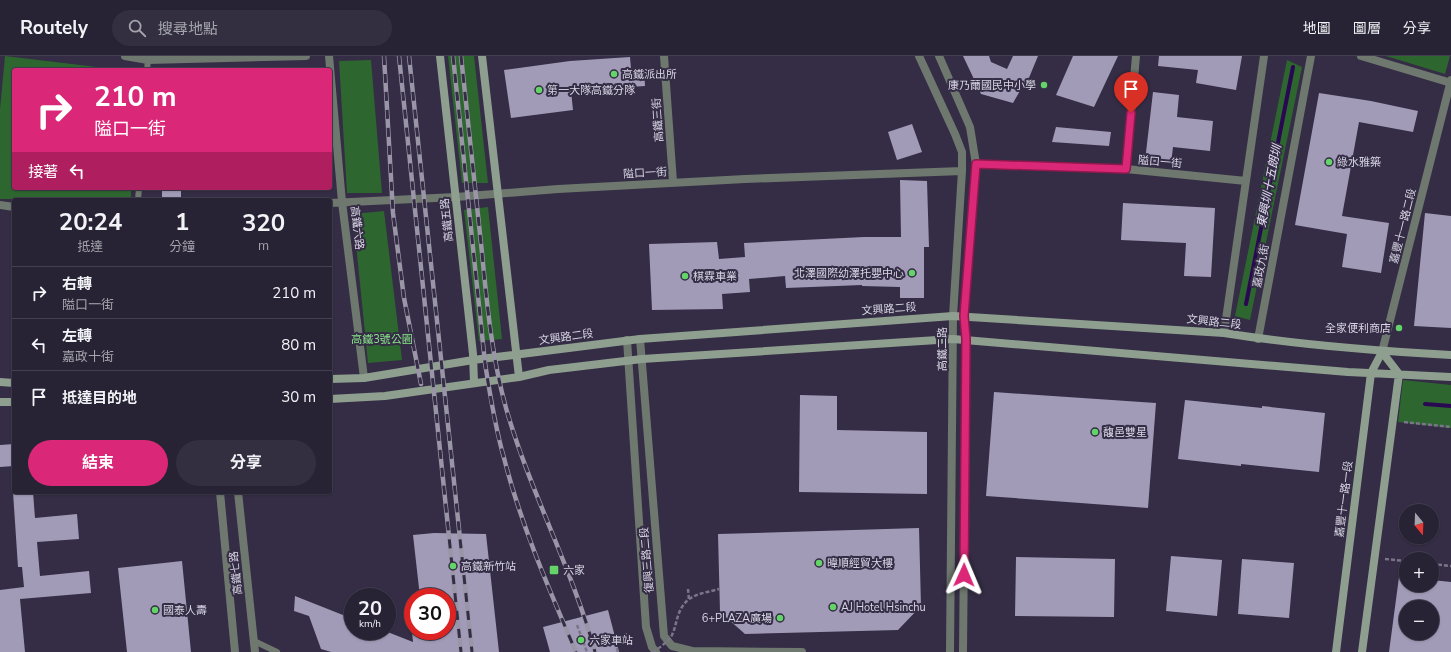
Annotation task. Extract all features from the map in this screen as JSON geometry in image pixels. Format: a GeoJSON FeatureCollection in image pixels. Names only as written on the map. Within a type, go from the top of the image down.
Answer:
{"type":"FeatureCollection","features":[{"type":"Feature","properties":{"kind":"street"},"geometry":{"type":"LineString","coordinates":[[125,56],[148,60],[306,56]]}},
{"type":"Feature","properties":{"kind":"street","name":"高鐵六路"},"geometry":{"type":"LineString","coordinates":[[329,56],[330,68]]}},
{"type":"Feature","properties":{"kind":"street","name":"高鐵五路"},"geometry":{"type":"LineString","coordinates":[[440,56],[473,360],[474,383]]}},
{"type":"Feature","properties":{"kind":"street"},"geometry":{"type":"LineString","coordinates":[[482,56],[515,354],[519,377]]}},
{"type":"Feature","properties":{"kind":"street","name":"高鐵三街"},"geometry":{"type":"LineString","coordinates":[[664,56],[673,182]]}},
{"type":"Feature","properties":{"kind":"street","name":"高鐵二路"},"geometry":{"type":"LineString","coordinates":[[919,56],[962,152],[953,316],[950,652]]}},
{"type":"Feature","properties":{"kind":"street","name":"高鐵二路"},"geometry":{"type":"LineString","coordinates":[[939,56],[970,127],[976,164],[964,316],[966,339],[964,652]]}},
{"type":"Feature","properties":{"kind":"street"},"geometry":{"type":"LineString","coordinates":[[1126,169],[1136,56]]}},
{"type":"Feature","properties":{"kind":"street"},"geometry":{"type":"LineString","coordinates":[[1224,333],[1264,56]]}},
{"type":"Feature","properties":{"kind":"street","name":"嘉政九街"},"geometry":{"type":"LineString","coordinates":[[1258,338],[1311,56]]}},
{"type":"Feature","properties":{"kind":"street"},"geometry":{"type":"LineString","coordinates":[[1361,56],[1451,82]]}},
{"type":"Feature","properties":{"kind":"street","name":"嘉豐十一路二段"},"geometry":{"type":"LineString","coordinates":[[1382,352],[1451,82]]}},
{"type":"Feature","properties":{"kind":"street","name":"高鐵六路"},"geometry":{"type":"LineString","coordinates":[[332,90],[342,202],[364,378]]}},
{"type":"Feature","properties":{"kind":"street","name":"隘口一街"},"geometry":{"type":"LineString","coordinates":[[976,164],[1126,169],[1246,181]]}},
{"type":"Feature","properties":{"kind":"street","name":"隘口一街"},"geometry":{"type":"LineString","coordinates":[[332,203],[456,197],[673,182],[962,171]]}},
{"type":"Feature","properties":{"kind":"street"},"geometry":{"type":"LineString","coordinates":[[0,206],[12,207]]}},
{"type":"Feature","properties":{"kind":"street","name":"文興路二段"},"geometry":{"type":"LineString","coordinates":[[332,379],[364,378],[473,360],[627,340],[953,316],[1224,333],[1382,352],[1451,356]]}},
{"type":"Feature","properties":{"kind":"street"},"geometry":{"type":"LineString","coordinates":[[332,399],[385,396],[519,377],[550,370],[642,359],[953,338],[1371,373],[1451,377]]}},
{"type":"Feature","properties":{"kind":"street","name":"復興三路二段"},"geometry":{"type":"LineString","coordinates":[[640,339],[664,636],[672,646],[692,651],[802,652]]}},
{"type":"Feature","properties":{"kind":"street","name":"復興三路二段"},"geometry":{"type":"LineString","coordinates":[[627,340],[646,627],[652,647],[656,652]]}},
{"type":"Feature","properties":{"kind":"street"},"geometry":{"type":"LineString","coordinates":[[1362,652],[1398,374],[1382,352]]}},
{"type":"Feature","properties":{"kind":"street","name":"嘉豐十一路一段"},"geometry":{"type":"LineString","coordinates":[[1336,652],[1371,373],[1382,352]]}},
{"type":"Feature","properties":{"kind":"street"},"geometry":{"type":"LineString","coordinates":[[0,382],[12,383]]}},
{"type":"Feature","properties":{"kind":"street"},"geometry":{"type":"LineString","coordinates":[[0,402],[12,402]]}},
{"type":"Feature","properties":{"kind":"street","name":"高鐵七路"},"geometry":{"type":"LineString","coordinates":[[220,494],[235,652]]}},
{"type":"Feature","properties":{"kind":"street","name":"高鐵七路"},"geometry":{"type":"LineString","coordinates":[[238,494],[255,652]]}},
{"type":"Feature","properties":{"kind":"lane"},"geometry":{"type":"LineString","coordinates":[[147,68],[148,60]]}},
{"type":"Feature","properties":{"kind":"lane"},"geometry":{"type":"LineString","coordinates":[[254,641],[276,652]]}},
{"type":"Feature","properties":{"kind":"path"},"geometry":{"type":"LineString","coordinates":[[1404,422],[1451,427]]}},
{"type":"Feature","properties":{"kind":"path"},"geometry":{"type":"LineString","coordinates":[[1374,558],[1399,560]]}},
{"type":"Feature","properties":{"kind":"path"},"geometry":{"type":"LineString","coordinates":[[1439,565],[1451,566]]}},
{"type":"Feature","properties":{"kind":"path"},"geometry":{"type":"LineString","coordinates":[[688,589],[689,600]]}},
{"type":"Feature","properties":{"kind":"path"},"geometry":{"type":"LineString","coordinates":[[653,652],[671,636],[679,612],[689,600],[700,594],[719,589]]}},
{"type":"Feature","properties":{"kind":"path"},"geometry":{"type":"LineString","coordinates":[[577,625],[586,652]]}},
{"type":"Feature","properties":{"kind":"path"},"geometry":{"type":"LineString","coordinates":[[618,652],[614,640],[627,634]]}},
{"type":"Feature","properties":{"kind":"green space"},"geometry":{"type":"Polygon","coordinates":[[[5,56],[105,68],[12,68],[12,190],[131,190],[131,198],[0,199],[0,109],[5,56]]]}},
{"type":"Feature","properties":{"kind":"green space"},"geometry":{"type":"Polygon","coordinates":[[[448,56],[474,56],[488,183],[462,183],[448,56]]]}},
{"type":"Feature","properties":{"kind":"green space"},"geometry":{"type":"Polygon","coordinates":[[[1386,56],[1450,56],[1445,74],[1386,56]]]}},
{"type":"Feature","properties":{"kind":"green space"},"geometry":{"type":"Polygon","coordinates":[[[371,60],[382,193],[347,193],[339,61],[371,60]]]}},
{"type":"Feature","properties":{"kind":"green space"},"geometry":{"type":"Polygon","coordinates":[[[1287,60],[1302,67],[1250,320],[1235,316],[1287,60]]]}},
{"type":"Feature","properties":{"kind":"green space"},"geometry":{"type":"Polygon","coordinates":[[[488,207],[502,339],[479,341],[464,210],[488,207]]]}},
{"type":"Feature","properties":{"kind":"green space","name":"高鐵3號公園"},"geometry":{"type":"Polygon","coordinates":[[[384,211],[402,360],[368,363],[353,214],[384,211]]]}},
{"type":"Feature","properties":{"kind":"green space"},"geometry":{"type":"Polygon","coordinates":[[[1403,380],[1451,385],[1451,428],[1398,422],[1403,380]]]}},
{"type":"Feature","properties":{"kind":"building"},"geometry":{"type":"Polygon","coordinates":[[[963,56],[989,56],[991,62],[1007,69],[1013,56],[1038,56],[1026,85],[1024,84],[1013,103],[981,94],[963,56]]]}},
{"type":"Feature","properties":{"kind":"building"},"geometry":{"type":"Polygon","coordinates":[[[1073,56],[1118,56],[1094,107],[1056,95],[1073,56]]]}},
{"type":"Feature","properties":{"kind":"building"},"geometry":{"type":"Polygon","coordinates":[[[1159,56],[1242,56],[1236,90],[1196,83],[1198,70],[1158,66],[1159,56]]]}},
{"type":"Feature","properties":{"kind":"building"},"geometry":{"type":"Polygon","coordinates":[[[630,57],[631,69],[644,68],[645,86],[571,91],[573,110],[511,118],[504,70],[570,61],[630,57]]]}},
{"type":"Feature","properties":{"kind":"building"},"geometry":{"type":"Polygon","coordinates":[[[1153,92],[1179,95],[1177,117],[1213,121],[1210,151],[1173,147],[1171,164],[1145,161],[1153,92]]]}},
{"type":"Feature","properties":{"kind":"building","name":"綠水雅築"},"geometry":{"type":"Polygon","coordinates":[[[1319,93],[1371,101],[1418,111],[1413,132],[1359,122],[1342,216],[1389,223],[1381,273],[1342,267],[1347,234],[1295,225],[1319,93]]]}},
{"type":"Feature","properties":{"kind":"building"},"geometry":{"type":"Polygon","coordinates":[[[912,124],[922,152],[897,160],[888,132],[912,124]]]}},
{"type":"Feature","properties":{"kind":"building"},"geometry":{"type":"Polygon","coordinates":[[[1056,127],[1111,132],[1109,146],[1052,142],[1056,127]]]}},
{"type":"Feature","properties":{"kind":"building"},"geometry":{"type":"Polygon","coordinates":[[[900,180],[927,181],[929,247],[924,247],[924,298],[900,298],[900,287],[862,285],[786,288],[785,276],[749,279],[750,292],[722,294],[723,309],[652,310],[649,244],[717,242],[719,259],[745,257],[744,243],[864,237],[901,237],[900,180]]]}},
{"type":"Feature","properties":{"kind":"building"},"geometry":{"type":"Polygon","coordinates":[[[162,190],[181,190],[181,198],[162,198],[162,190]]]}},
{"type":"Feature","properties":{"kind":"building"},"geometry":{"type":"Polygon","coordinates":[[[1123,203],[1215,208],[1211,277],[1184,276],[1186,243],[1121,240],[1123,203]]]}},
{"type":"Feature","properties":{"kind":"building"},"geometry":{"type":"Polygon","coordinates":[[[1425,213],[1451,216],[1451,328],[1414,326],[1425,213]]]}},
{"type":"Feature","properties":{"kind":"building"},"geometry":{"type":"Polygon","coordinates":[[[994,392],[1156,403],[1148,508],[986,496],[994,392]]]}},
{"type":"Feature","properties":{"kind":"building"},"geometry":{"type":"Polygon","coordinates":[[[800,395],[837,396],[837,430],[927,432],[927,494],[799,492],[800,395]]]}},
{"type":"Feature","properties":{"kind":"building"},"geometry":{"type":"Polygon","coordinates":[[[1185,400],[1325,413],[1319,472],[1178,459],[1185,400]]]}},
{"type":"Feature","properties":{"kind":"building"},"geometry":{"type":"Polygon","coordinates":[[[12,444],[12,466],[0,467],[0,445],[12,444]]]}},
{"type":"Feature","properties":{"kind":"building"},"geometry":{"type":"Polygon","coordinates":[[[13,494],[33,494],[35,518],[77,514],[79,539],[37,542],[40,576],[89,571],[91,593],[20,599],[25,652],[0,652],[0,590],[24,587],[22,567],[18,567],[13,494]]]}},
{"type":"Feature","properties":{"kind":"building","name":"暐順經貿大樓"},"geometry":{"type":"Polygon","coordinates":[[[919,528],[921,606],[898,630],[745,634],[720,612],[718,534],[919,528]]]}},
{"type":"Feature","properties":{"kind":"building","name":"高鐵新竹站"},"geometry":{"type":"Polygon","coordinates":[[[434,533],[486,534],[499,652],[331,652],[321,649],[309,616],[294,611],[295,596],[344,615],[344,640],[396,640],[396,635],[404,638],[404,640],[413,642],[413,640],[456,640],[456,588],[419,588],[413,535],[434,533]]]}},
{"type":"Feature","properties":{"kind":"building"},"geometry":{"type":"Polygon","coordinates":[[[1171,556],[1222,560],[1217,616],[1166,611],[1171,556]]]}},
{"type":"Feature","properties":{"kind":"building"},"geometry":{"type":"Polygon","coordinates":[[[1016,557],[1115,559],[1114,617],[1015,616],[1016,557]]]}},
{"type":"Feature","properties":{"kind":"building"},"geometry":{"type":"Polygon","coordinates":[[[1242,559],[1294,563],[1289,618],[1238,614],[1242,559]]]}},
{"type":"Feature","properties":{"kind":"building","name":"國泰人壽"},"geometry":{"type":"Polygon","coordinates":[[[182,561],[191,652],[127,652],[118,568],[182,561]]]}},
{"type":"Feature","properties":{"kind":"building"},"geometry":{"type":"Polygon","coordinates":[[[1399,577],[1399,592],[1439,592],[1439,581],[1451,582],[1451,652],[1389,652],[1399,577]]]}},
{"type":"Feature","properties":{"kind":"building","name":"六家車站"},"geometry":{"type":"Polygon","coordinates":[[[608,610],[619,652],[550,652],[543,627],[608,610]]]}},
{"type":"Feature","properties":{"kind":"waterway","name":"東興圳十五朗圳"},"geometry":{"type":"LineString","coordinates":[[1246,304],[1293,67]]}},
{"type":"Feature","properties":{"kind":"waterway","name":"東興圳十五朗圳"},"geometry":{"type":"LineString","coordinates":[[1425,404],[1451,406]]}},
{"type":"Feature","properties":{"kind":"railway"},"geometry":{"type":"LineString","coordinates":[[384,56],[393,213],[404,298],[421,384]]}},
{"type":"Feature","properties":{"kind":"railway"},"geometry":{"type":"LineString","coordinates":[[399,56],[461,652]]}},
{"type":"Feature","properties":{"kind":"railway"},"geometry":{"type":"LineString","coordinates":[[409,56],[472,652]]}},
{"type":"Feature","properties":{"kind":"railway"},"geometry":{"type":"LineString","coordinates":[[453,56],[485,363],[495,423],[511,483],[527,532],[576,652]]}},
{"type":"Feature","properties":{"kind":"railway"},"geometry":{"type":"LineString","coordinates":[[461,56],[488,312],[501,389],[527,470],[575,590],[595,652]]}},
{"type":"Feature","properties":{"kind":"place","name":"高鐵派出所"},"geometry":{"type":"Point","coordinates":[614,74]}},
{"type":"Feature","properties":{"kind":"place","name":"康乃薾國民中小學"},"geometry":{"type":"Point","coordinates":[1044,85]}},
{"type":"Feature","properties":{"kind":"place","name":"第一大隊高鐵分隊"},"geometry":{"type":"Point","coordinates":[539,90]}},
{"type":"Feature","properties":{"kind":"place","name":"綠水雅築"},"geometry":{"type":"Point","coordinates":[1329,162]}},
{"type":"Feature","properties":{"kind":"place","name":"北澤國際幼澤托嬰中心"},"geometry":{"type":"Point","coordinates":[912,273]}},
{"type":"Feature","properties":{"kind":"place","name":"棋霖車業"},"geometry":{"type":"Point","coordinates":[685,276]}},
{"type":"Feature","properties":{"kind":"place","name":"全家便利商店"},"geometry":{"type":"Point","coordinates":[1399,328]}},
{"type":"Feature","properties":{"kind":"place","name":"馥邑雙星"},"geometry":{"type":"Point","coordinates":[1095,432]}},
{"type":"Feature","properties":{"kind":"place","name":"暐順經貿大樓"},"geometry":{"type":"Point","coordinates":[819,563]}},
{"type":"Feature","properties":{"kind":"place","name":"高鐵新竹站"},"geometry":{"type":"Point","coordinates":[453,566]}},
{"type":"Feature","properties":{"kind":"place","name":"六家"},"geometry":{"type":"Point","coordinates":[554,570]}},
{"type":"Feature","properties":{"kind":"place","name":"AJ Hotel Hsinchu"},"geometry":{"type":"Point","coordinates":[833,607]}},
{"type":"Feature","properties":{"kind":"place","name":"國泰人壽"},"geometry":{"type":"Point","coordinates":[155,610]}},
{"type":"Feature","properties":{"kind":"place","name":"6+PLAZA廣場"},"geometry":{"type":"Point","coordinates":[780,618]}},
{"type":"Feature","properties":{"kind":"place","name":"六家車站"},"geometry":{"type":"Point","coordinates":[581,640]}},
{"type":"Feature","properties":{"kind":"route"},"geometry":{"type":"LineString","coordinates":[[964,575],[966,339],[964,316],[976,164],[1126,169],[1131,113]]}}]}
